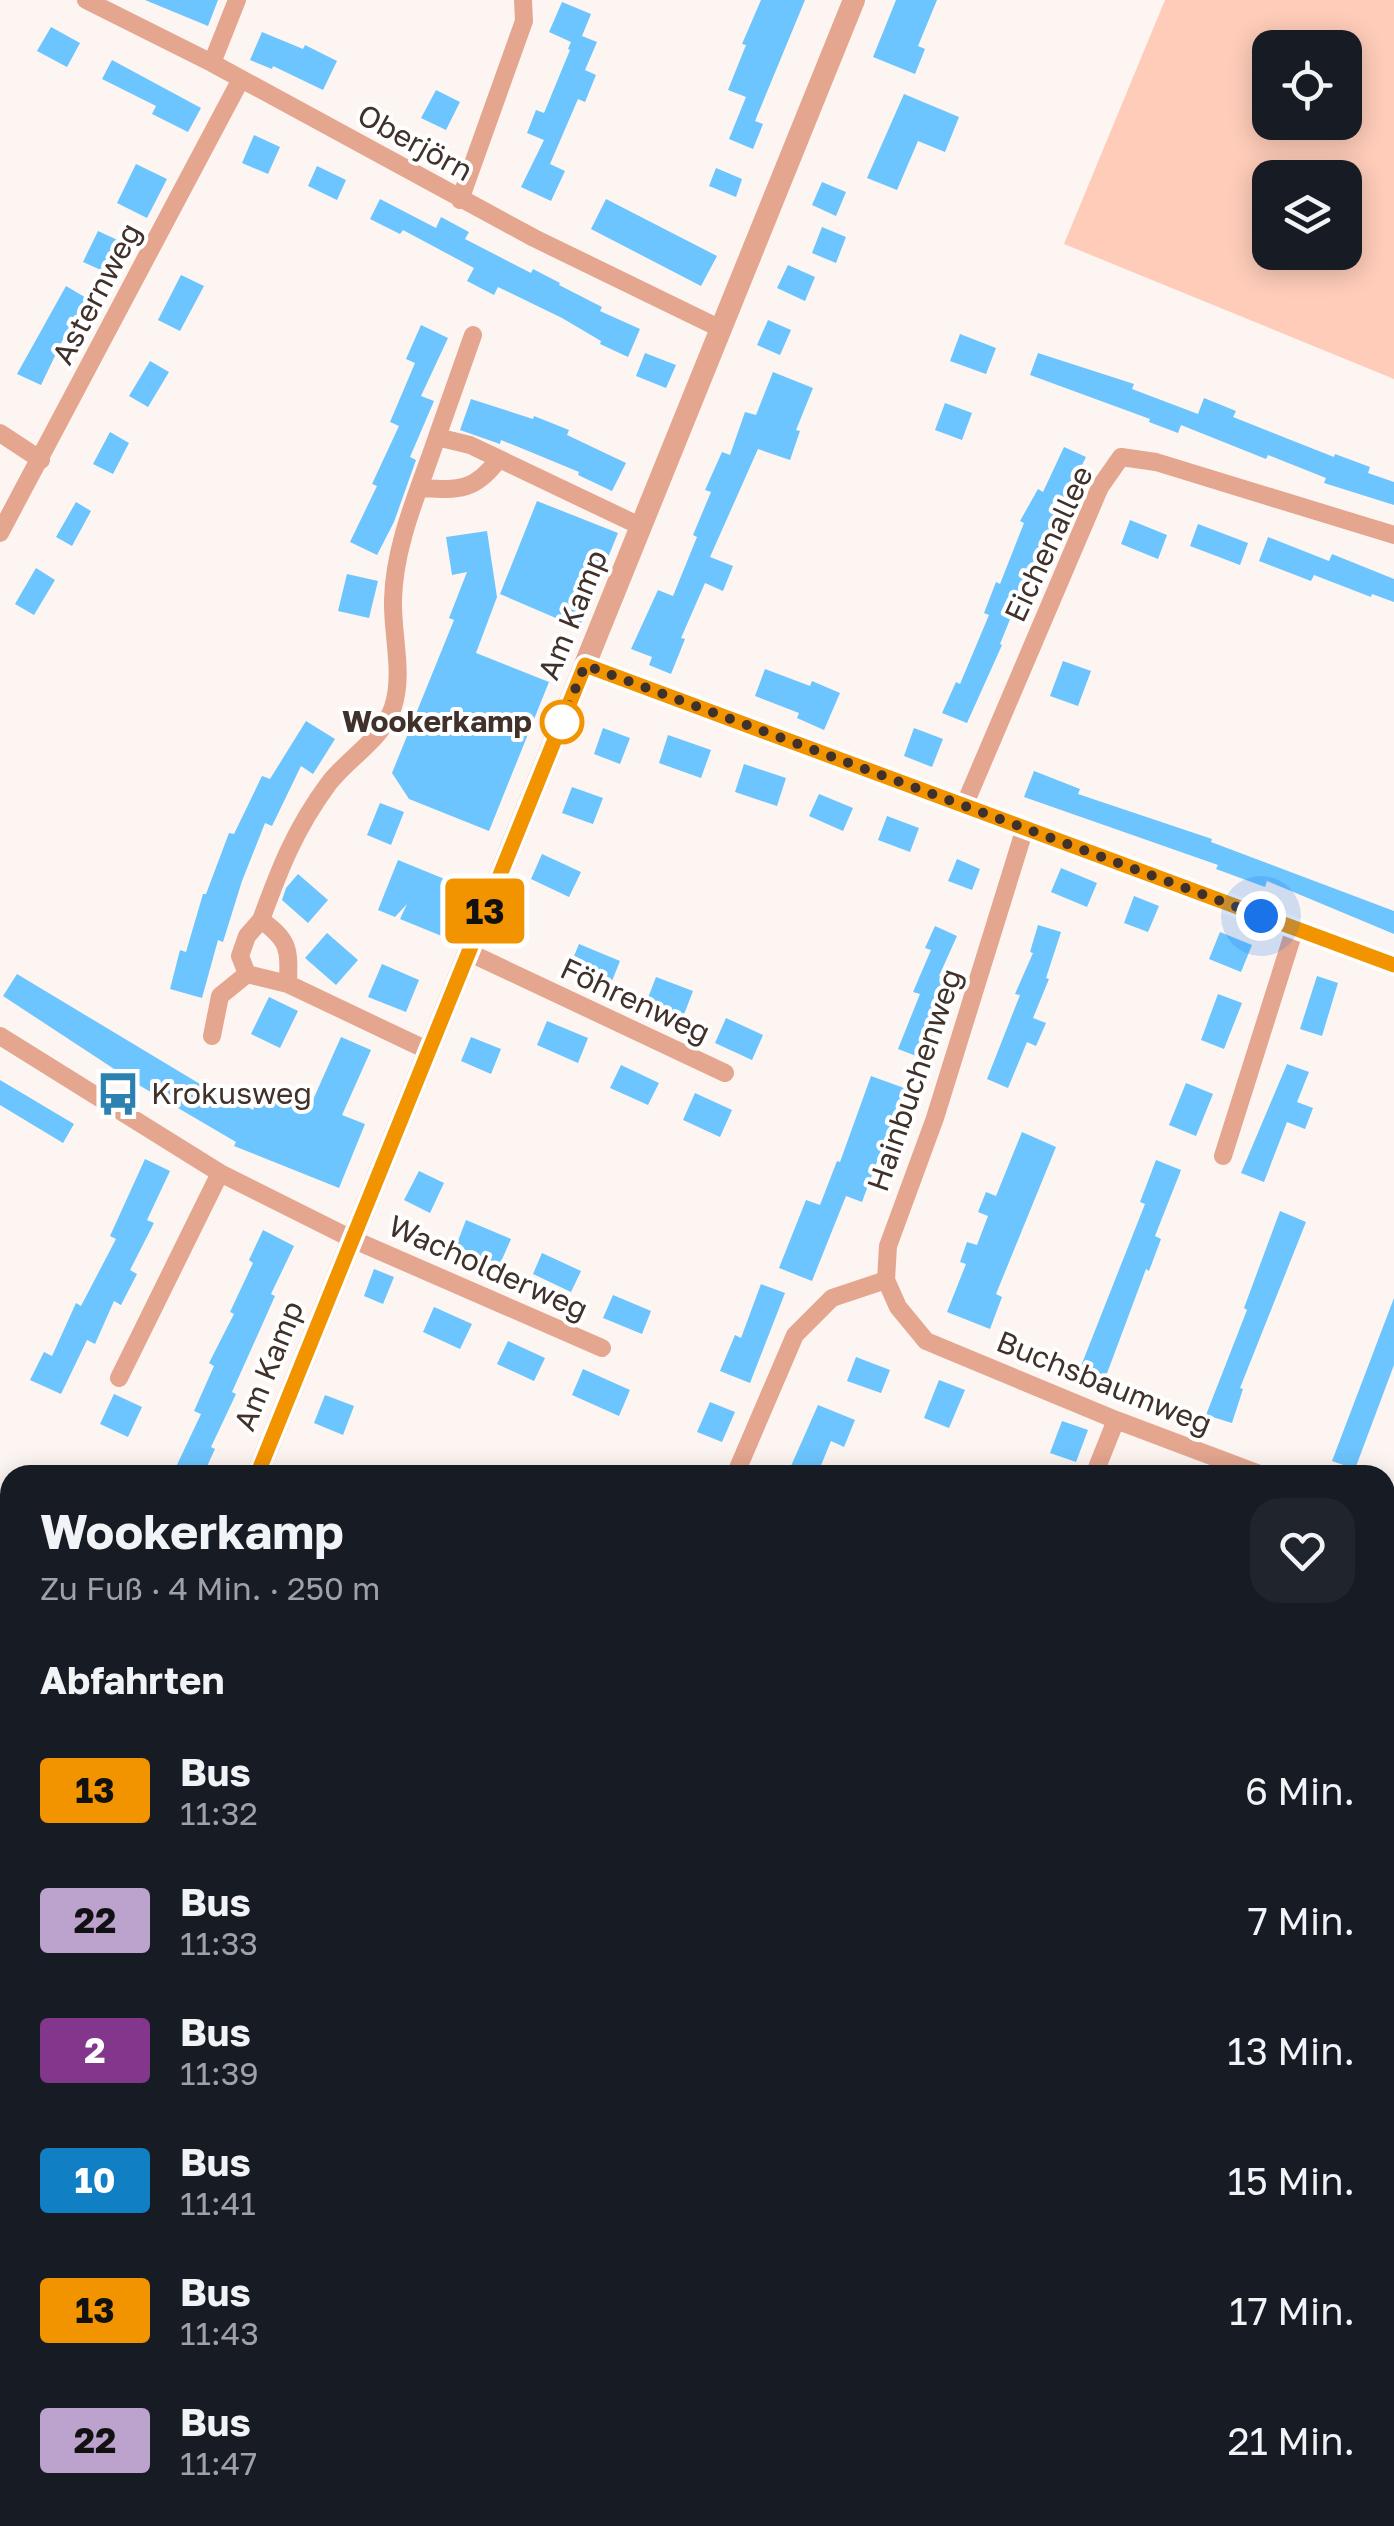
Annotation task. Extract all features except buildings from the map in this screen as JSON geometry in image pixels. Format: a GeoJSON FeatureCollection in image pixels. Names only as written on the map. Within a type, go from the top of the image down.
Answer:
{"type":"FeatureCollection","features":[{"type":"Feature","properties":{"kind":"street","name":"Oberjörn"},"geometry":{"type":"LineString","coordinates":[[86,0],[242,79],[460,200],[721,329]]}},
{"type":"Feature","properties":{"kind":"street"},"geometry":{"type":"LineString","coordinates":[[212,63],[237,0]]}},
{"type":"Feature","properties":{"kind":"street"},"geometry":{"type":"LineString","coordinates":[[460,200],[524,21],[523,0]]}},
{"type":"Feature","properties":{"kind":"street","name":"Am Kamp"},"geometry":{"type":"LineString","coordinates":[[261,1465],[854,0]]}},
{"type":"Feature","properties":{"kind":"street","name":"Asternweg"},"geometry":{"type":"LineString","coordinates":[[0,533],[242,79]]}},
{"type":"Feature","properties":{"kind":"street"},"geometry":{"type":"LineString","coordinates":[[248,974],[240,956],[246,936],[261,920],[290,841],[331,781],[376,737],[392,709],[396,678],[393,598],[401,547],[474,335]]}},
{"type":"Feature","properties":{"kind":"street"},"geometry":{"type":"LineString","coordinates":[[0,433],[42,460]]}},
{"type":"Feature","properties":{"kind":"street"},"geometry":{"type":"LineString","coordinates":[[438,437],[470,445],[642,526]]}},
{"type":"Feature","properties":{"kind":"street","name":"Eichenallee"},"geometry":{"type":"LineString","coordinates":[[964,806],[1100,487],[1121,456],[1156,462],[1394,535]]}},
{"type":"Feature","properties":{"kind":"street"},"geometry":{"type":"LineString","coordinates":[[420,488],[469,487],[498,460]]}},
{"type":"Feature","properties":{"kind":"street"},"geometry":{"type":"LineString","coordinates":[[585,665],[1394,965]]}},
{"type":"Feature","properties":{"kind":"street","name":"Hainbuchenweg"},"geometry":{"type":"LineString","coordinates":[[886,1280],[888,1246],[935,1118],[1025,828]]}},
{"type":"Feature","properties":{"kind":"street"},"geometry":{"type":"LineString","coordinates":[[261,920],[282,935],[289,958],[288,984]]}},
{"type":"Feature","properties":{"kind":"street"},"geometry":{"type":"LineString","coordinates":[[1223,1156],[1295,928]]}},
{"type":"Feature","properties":{"kind":"street","name":"Föhrenweg"},"geometry":{"type":"LineString","coordinates":[[468,952],[724,1073]]}},
{"type":"Feature","properties":{"kind":"street"},"geometry":{"type":"LineString","coordinates":[[248,974],[288,984],[429,1052]]}},
{"type":"Feature","properties":{"kind":"street"},"geometry":{"type":"LineString","coordinates":[[212,1036],[220,996],[248,974]]}},
{"type":"Feature","properties":{"kind":"street","name":"Wacholderweg"},"geometry":{"type":"LineString","coordinates":[[0,1036],[220,1173],[352,1238],[602,1348]]}},
{"type":"Feature","properties":{"kind":"street"},"geometry":{"type":"LineString","coordinates":[[119,1378],[220,1173]]}},
{"type":"Feature","properties":{"kind":"street"},"geometry":{"type":"LineString","coordinates":[[740,1465],[795,1335],[832,1298],[886,1280]]}},
{"type":"Feature","properties":{"kind":"street","name":"Buchsbaumweg"},"geometry":{"type":"LineString","coordinates":[[886,1280],[898,1307],[926,1341],[1235,1465]]}},
{"type":"Feature","properties":{"kind":"street"},"geometry":{"type":"LineString","coordinates":[[1098,1465],[1116,1420]]}},
{"type":"Feature","properties":{"kind":"shaded area"},"geometry":{"type":"Polygon","coordinates":[[[1165,0],[1394,0],[1394,379],[1064,244],[1165,0]]]}},
{"type":"Feature","properties":{"kind":"bus line","name":"13"},"geometry":{"type":"LineString","coordinates":[[261,1465],[585,665],[1394,965]]}},
{"type":"Feature","properties":{"kind":"place","name":"Wookerkamp"},"geometry":{"type":"Point","coordinates":[562,722]}},
{"type":"Feature","properties":{"kind":"place","name":"Krokusweg"},"geometry":{"type":"Point","coordinates":[118,1094]}},
{"type":"Feature","properties":{"kind":"route"},"geometry":{"type":"LineString","coordinates":[[562,722],[585,665],[1261,916]]}}]}
